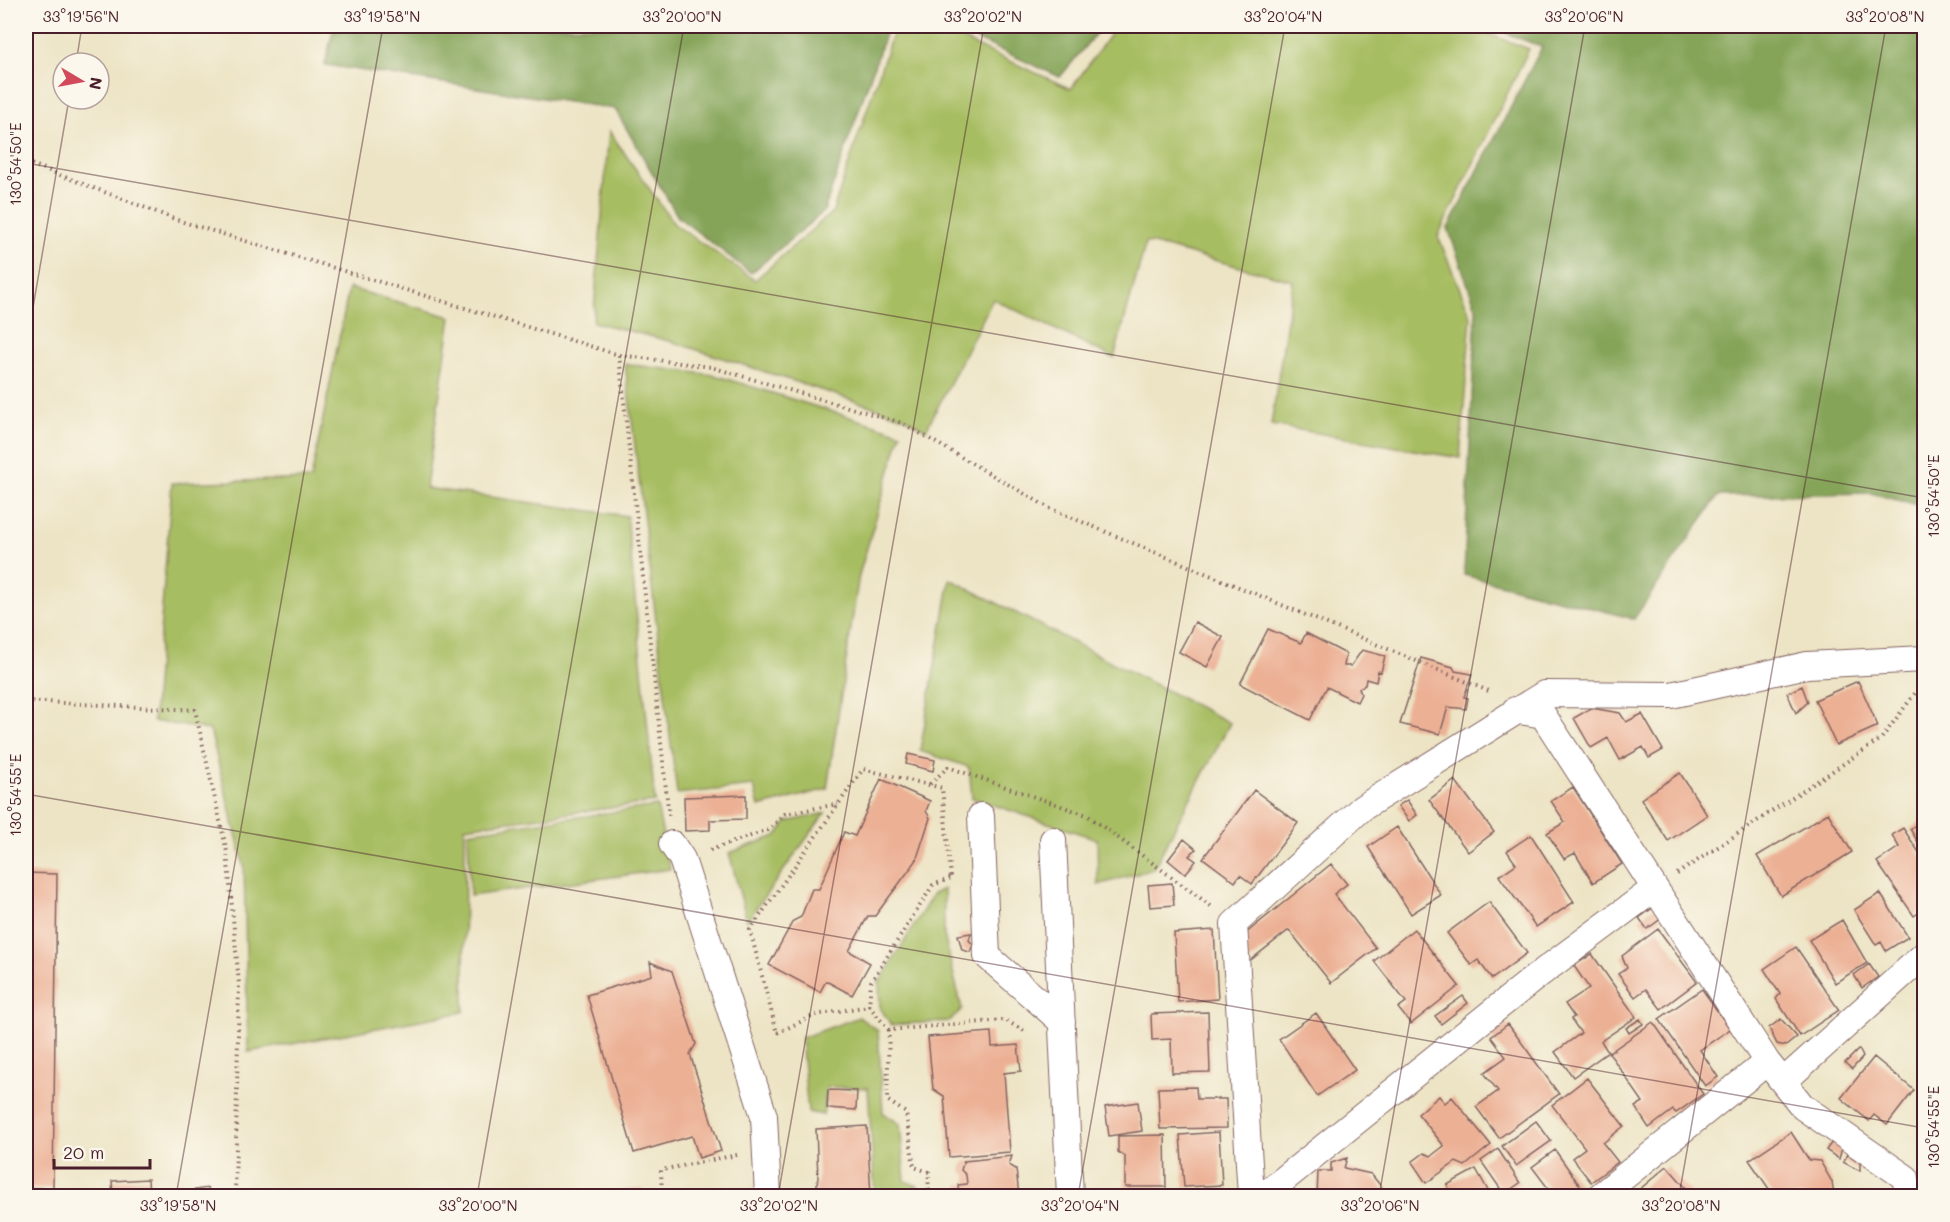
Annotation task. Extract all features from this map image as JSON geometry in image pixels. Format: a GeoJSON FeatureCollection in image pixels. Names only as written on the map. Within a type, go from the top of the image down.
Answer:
{"type":"FeatureCollection","features":[{"type":"Feature","properties":{"kind":"street"},"geometry":{"type":"LineString","coordinates":[[1251,1197],[1234,924],[1362,808],[1515,710],[1544,694],[1671,695],[1808,665],[1924,659]]}},
{"type":"Feature","properties":{"kind":"street"},"geometry":{"type":"LineString","coordinates":[[1515,710],[1543,715],[1767,1062],[1803,1107],[1902,1190]]}},
{"type":"Feature","properties":{"kind":"street"},"geometry":{"type":"LineString","coordinates":[[981,816],[987,956],[1062,1022]]}},
{"type":"Feature","properties":{"kind":"street"},"geometry":{"type":"LineString","coordinates":[[1053,840],[1070,1197]]}},
{"type":"Feature","properties":{"kind":"street"},"geometry":{"type":"LineString","coordinates":[[677,852],[764,1116],[768,1197]]}},
{"type":"Feature","properties":{"kind":"street"},"geometry":{"type":"LineString","coordinates":[[1263,1197],[1537,976],[1654,889]]}},
{"type":"Feature","properties":{"kind":"street"},"geometry":{"type":"LineString","coordinates":[[1784,1081],[1924,956]]}},
{"type":"Feature","properties":{"kind":"street"},"geometry":{"type":"LineString","coordinates":[[1600,1197],[1767,1062]]}},
{"type":"Feature","properties":{"kind":"path"},"geometry":{"type":"LineString","coordinates":[[26,162],[180,221],[619,355],[711,367],[902,423],[1051,509],[1486,688],[1515,710]]}},
{"type":"Feature","properties":{"kind":"path"},"geometry":{"type":"LineString","coordinates":[[619,355],[677,852],[768,830],[785,813],[839,804]]}},
{"type":"Feature","properties":{"kind":"path"},"geometry":{"type":"LineString","coordinates":[[1654,889],[1881,739],[1924,681]]}},
{"type":"Feature","properties":{"kind":"path"},"geometry":{"type":"LineString","coordinates":[[26,700],[195,710],[227,852],[239,984],[233,1182],[235,1197]]}},
{"type":"Feature","properties":{"kind":"path"},"geometry":{"type":"LineString","coordinates":[[930,785],[948,767],[1088,815],[1234,924]]}},
{"type":"Feature","properties":{"kind":"path"},"geometry":{"type":"LineString","coordinates":[[869,1006],[815,1015],[777,1033],[750,930],[863,769],[942,788],[951,878]]}},
{"type":"Feature","properties":{"kind":"path"},"geometry":{"type":"LineString","coordinates":[[928,1197],[929,1172],[914,1167],[906,1113],[887,1100],[889,1030],[869,1006],[871,982],[933,885],[951,878],[984,876]]}},
{"type":"Feature","properties":{"kind":"path"},"geometry":{"type":"LineString","coordinates":[[889,1030],[1005,1020],[1032,1035]]}},
{"type":"Feature","properties":{"kind":"path"},"geometry":{"type":"LineString","coordinates":[[662,1197],[661,1170],[740,1154]]}},
{"type":"Feature","properties":{"kind":"green space"},"geometry":{"type":"Polygon","coordinates":[[[334,26],[888,26],[824,211],[751,273],[678,217],[615,109],[325,65],[334,26]]]}},
{"type":"Feature","properties":{"kind":"green space"},"geometry":{"type":"Polygon","coordinates":[[[895,26],[933,26],[1071,89],[1116,26],[1468,26],[1529,49],[1438,236],[1471,316],[1460,458],[1271,425],[1293,281],[1146,242],[1114,358],[993,299],[926,430],[904,417],[673,342],[593,322],[609,131],[674,224],[755,280],[833,211],[895,26]]]}},
{"type":"Feature","properties":{"kind":"green space"},"geometry":{"type":"Polygon","coordinates":[[[947,26],[1102,26],[1060,77],[947,26]]]}},
{"type":"Feature","properties":{"kind":"green space"},"geometry":{"type":"Polygon","coordinates":[[[1487,26],[1924,26],[1924,507],[1871,493],[1718,496],[1634,619],[1464,575],[1476,308],[1448,228],[1542,47],[1487,26]]]}},
{"type":"Feature","properties":{"kind":"green space"},"geometry":{"type":"Polygon","coordinates":[[[349,288],[451,317],[426,488],[627,516],[655,802],[465,827],[464,1012],[248,1052],[244,866],[210,730],[153,721],[172,483],[311,479],[349,288]]]}},
{"type":"Feature","properties":{"kind":"green space"},"geometry":{"type":"Polygon","coordinates":[[[625,364],[714,375],[901,433],[859,575],[827,789],[759,807],[754,786],[677,794],[625,364]]]}},
{"type":"Feature","properties":{"kind":"green space"},"geometry":{"type":"Polygon","coordinates":[[[950,579],[1230,723],[1153,869],[1098,885],[1097,839],[972,798],[969,767],[920,751],[950,579]]]}},
{"type":"Feature","properties":{"kind":"green space"},"geometry":{"type":"Polygon","coordinates":[[[657,806],[670,869],[470,896],[468,832],[657,806]]]}},
{"type":"Feature","properties":{"kind":"green space"},"geometry":{"type":"Polygon","coordinates":[[[825,813],[747,921],[729,853],[776,836],[787,822],[825,813]]]}},
{"type":"Feature","properties":{"kind":"green space"},"geometry":{"type":"Polygon","coordinates":[[[944,889],[944,935],[962,1009],[950,1021],[891,1025],[880,1008],[879,983],[933,894],[944,889]]]}},
{"type":"Feature","properties":{"kind":"green space"},"geometry":{"type":"Polygon","coordinates":[[[859,1017],[878,1031],[883,1113],[900,1124],[905,1181],[918,1186],[918,1196],[875,1196],[868,1088],[827,1087],[823,1115],[808,1112],[801,1038],[859,1017]]]}},
{"type":"Feature","properties":{"kind":"building"},"geometry":{"type":"Polygon","coordinates":[[[1195,622],[1223,637],[1207,667],[1179,652],[1195,622]]]}},
{"type":"Feature","properties":{"kind":"building"},"geometry":{"type":"Polygon","coordinates":[[[1268,629],[1301,643],[1306,633],[1346,654],[1344,666],[1351,666],[1362,650],[1385,656],[1381,672],[1378,671],[1376,682],[1366,679],[1365,685],[1359,688],[1361,694],[1357,702],[1327,687],[1310,720],[1240,684],[1268,629]]]}},
{"type":"Feature","properties":{"kind":"building"},"geometry":{"type":"Polygon","coordinates":[[[1421,658],[1453,667],[1455,671],[1472,674],[1464,697],[1468,698],[1466,709],[1448,707],[1440,734],[1400,724],[1421,658]]]}},
{"type":"Feature","properties":{"kind":"building"},"geometry":{"type":"Polygon","coordinates":[[[1858,681],[1878,726],[1836,745],[1815,700],[1858,681]]]}},
{"type":"Feature","properties":{"kind":"building"},"geometry":{"type":"Polygon","coordinates":[[[1802,686],[1808,702],[1796,713],[1787,693],[1802,686]]]}},
{"type":"Feature","properties":{"kind":"building"},"geometry":{"type":"Polygon","coordinates":[[[1591,708],[1620,713],[1626,722],[1642,714],[1663,750],[1649,758],[1643,747],[1620,760],[1608,738],[1591,748],[1574,718],[1591,708]]]}},
{"type":"Feature","properties":{"kind":"building"},"geometry":{"type":"Polygon","coordinates":[[[908,754],[935,760],[933,771],[906,764],[908,754]]]}},
{"type":"Feature","properties":{"kind":"building"},"geometry":{"type":"Polygon","coordinates":[[[1680,773],[1707,815],[1668,841],[1641,799],[1680,773]]]}},
{"type":"Feature","properties":{"kind":"building"},"geometry":{"type":"Polygon","coordinates":[[[881,779],[930,801],[926,811],[930,818],[916,861],[875,916],[868,916],[849,951],[870,963],[852,995],[826,981],[820,992],[769,965],[793,921],[801,917],[812,889],[819,889],[844,832],[855,836],[881,779]]]}},
{"type":"Feature","properties":{"kind":"building"},"geometry":{"type":"Polygon","coordinates":[[[1455,780],[1494,832],[1468,852],[1429,800],[1455,780]]]}},
{"type":"Feature","properties":{"kind":"building"},"geometry":{"type":"Polygon","coordinates":[[[1573,787],[1622,864],[1593,883],[1575,853],[1564,859],[1547,833],[1565,822],[1551,801],[1573,787]]]}},
{"type":"Feature","properties":{"kind":"building"},"geometry":{"type":"Polygon","coordinates":[[[1254,790],[1298,823],[1252,884],[1240,875],[1235,882],[1203,858],[1254,790]]]}},
{"type":"Feature","properties":{"kind":"building"},"geometry":{"type":"Polygon","coordinates":[[[746,795],[746,819],[710,820],[710,830],[685,831],[684,797],[746,795]]]}},
{"type":"Feature","properties":{"kind":"building"},"geometry":{"type":"Polygon","coordinates":[[[1407,800],[1417,815],[1409,821],[1398,806],[1407,800]]]}},
{"type":"Feature","properties":{"kind":"building"},"geometry":{"type":"Polygon","coordinates":[[[1828,813],[1852,852],[1781,896],[1757,856],[1828,813]]]}},
{"type":"Feature","properties":{"kind":"building"},"geometry":{"type":"Polygon","coordinates":[[[1924,819],[1924,852],[1910,829],[1924,819]]]}},
{"type":"Feature","properties":{"kind":"building"},"geometry":{"type":"Polygon","coordinates":[[[1397,827],[1441,895],[1411,914],[1368,847],[1397,827]]]}},
{"type":"Feature","properties":{"kind":"building"},"geometry":{"type":"Polygon","coordinates":[[[1903,828],[1924,860],[1924,909],[1914,916],[1877,862],[1899,847],[1892,835],[1903,828]]]}},
{"type":"Feature","properties":{"kind":"building"},"geometry":{"type":"Polygon","coordinates":[[[1531,835],[1574,902],[1536,927],[1499,876],[1516,864],[1507,851],[1531,835]]]}},
{"type":"Feature","properties":{"kind":"building"},"geometry":{"type":"Polygon","coordinates":[[[1184,839],[1196,849],[1189,856],[1196,861],[1185,874],[1168,860],[1184,839]]]}},
{"type":"Feature","properties":{"kind":"building"},"geometry":{"type":"Polygon","coordinates":[[[1331,864],[1347,884],[1334,894],[1376,948],[1331,983],[1289,930],[1248,962],[1245,934],[1331,864]]]}},
{"type":"Feature","properties":{"kind":"building"},"geometry":{"type":"Polygon","coordinates":[[[26,873],[57,874],[53,1188],[26,1188],[26,873]]]}},
{"type":"Feature","properties":{"kind":"building"},"geometry":{"type":"Polygon","coordinates":[[[1172,883],[1174,905],[1150,907],[1148,885],[1172,883]]]}},
{"type":"Feature","properties":{"kind":"building"},"geometry":{"type":"Polygon","coordinates":[[[1880,893],[1908,937],[1886,951],[1881,942],[1876,945],[1854,910],[1880,893]]]}},
{"type":"Feature","properties":{"kind":"building"},"geometry":{"type":"Polygon","coordinates":[[[1489,902],[1527,953],[1492,979],[1478,960],[1471,965],[1447,933],[1489,902]]]}},
{"type":"Feature","properties":{"kind":"building"},"geometry":{"type":"Polygon","coordinates":[[[1654,907],[1662,918],[1647,929],[1639,918],[1654,907]]]}},
{"type":"Feature","properties":{"kind":"building"},"geometry":{"type":"Polygon","coordinates":[[[1842,920],[1867,963],[1835,983],[1809,940],[1842,920]]]}},
{"type":"Feature","properties":{"kind":"building"},"geometry":{"type":"Polygon","coordinates":[[[1414,929],[1459,986],[1411,1024],[1398,1008],[1406,1002],[1374,961],[1414,929]]]}},
{"type":"Feature","properties":{"kind":"building"},"geometry":{"type":"Polygon","coordinates":[[[1658,929],[1697,982],[1661,1009],[1646,989],[1635,997],[1618,974],[1627,968],[1622,956],[1658,929]]]}},
{"type":"Feature","properties":{"kind":"building"},"geometry":{"type":"Polygon","coordinates":[[[1214,930],[1218,999],[1178,1002],[1174,933],[1214,930]]]}},
{"type":"Feature","properties":{"kind":"building"},"geometry":{"type":"Polygon","coordinates":[[[971,933],[969,940],[973,945],[970,952],[962,950],[958,935],[971,933]]]}},
{"type":"Feature","properties":{"kind":"building"},"geometry":{"type":"Polygon","coordinates":[[[1796,947],[1839,1010],[1800,1036],[1776,999],[1780,994],[1764,969],[1796,947]]]}},
{"type":"Feature","properties":{"kind":"building"},"geometry":{"type":"Polygon","coordinates":[[[1592,954],[1636,1017],[1601,1041],[1608,1052],[1573,1077],[1555,1052],[1581,1033],[1571,1019],[1574,1017],[1565,1004],[1589,988],[1574,966],[1592,954]]]}},
{"type":"Feature","properties":{"kind":"building"},"geometry":{"type":"Polygon","coordinates":[[[650,962],[672,971],[696,1044],[690,1054],[721,1151],[699,1158],[692,1136],[634,1153],[587,995],[652,975],[650,962]]]}},
{"type":"Feature","properties":{"kind":"building"},"geometry":{"type":"Polygon","coordinates":[[[1869,964],[1878,977],[1862,988],[1854,975],[1869,964]]]}},
{"type":"Feature","properties":{"kind":"building"},"geometry":{"type":"Polygon","coordinates":[[[1702,989],[1730,1029],[1700,1050],[1718,1077],[1705,1086],[1659,1019],[1702,989]]]}},
{"type":"Feature","properties":{"kind":"building"},"geometry":{"type":"Polygon","coordinates":[[[1463,996],[1468,1003],[1441,1024],[1435,1016],[1463,996]]]}},
{"type":"Feature","properties":{"kind":"building"},"geometry":{"type":"Polygon","coordinates":[[[1208,1012],[1210,1072],[1172,1073],[1171,1039],[1152,1040],[1151,1014],[1208,1012]]]}},
{"type":"Feature","properties":{"kind":"building"},"geometry":{"type":"Polygon","coordinates":[[[1316,1013],[1355,1070],[1317,1096],[1279,1039],[1316,1013]]]}},
{"type":"Feature","properties":{"kind":"building"},"geometry":{"type":"Polygon","coordinates":[[[1640,1019],[1643,1024],[1629,1033],[1626,1028],[1640,1019]]]}},
{"type":"Feature","properties":{"kind":"building"},"geometry":{"type":"Polygon","coordinates":[[[1781,1019],[1797,1037],[1786,1046],[1777,1044],[1769,1028],[1781,1019]]]}},
{"type":"Feature","properties":{"kind":"building"},"geometry":{"type":"Polygon","coordinates":[[[1653,1022],[1703,1094],[1676,1113],[1673,1110],[1649,1128],[1635,1107],[1643,1102],[1609,1053],[1653,1022]]]}},
{"type":"Feature","properties":{"kind":"building"},"geometry":{"type":"Polygon","coordinates":[[[1508,1024],[1559,1094],[1499,1138],[1476,1107],[1498,1091],[1484,1073],[1506,1057],[1491,1037],[1508,1024]]]}},
{"type":"Feature","properties":{"kind":"building"},"geometry":{"type":"Polygon","coordinates":[[[991,1032],[992,1047],[1018,1045],[1021,1071],[1004,1073],[1010,1152],[949,1157],[944,1096],[933,1089],[928,1037],[991,1032]]]}},
{"type":"Feature","properties":{"kind":"building"},"geometry":{"type":"Polygon","coordinates":[[[1859,1049],[1863,1057],[1852,1069],[1845,1063],[1859,1049]]]}},
{"type":"Feature","properties":{"kind":"building"},"geometry":{"type":"Polygon","coordinates":[[[1874,1057],[1914,1090],[1887,1125],[1874,1115],[1869,1121],[1841,1098],[1874,1057]]]}},
{"type":"Feature","properties":{"kind":"building"},"geometry":{"type":"Polygon","coordinates":[[[1587,1078],[1624,1126],[1603,1143],[1618,1162],[1591,1182],[1572,1158],[1585,1148],[1552,1105],[1587,1078]]]}},
{"type":"Feature","properties":{"kind":"building"},"geometry":{"type":"Polygon","coordinates":[[[1196,1087],[1197,1099],[1226,1099],[1227,1128],[1160,1129],[1158,1088],[1196,1087]]]}},
{"type":"Feature","properties":{"kind":"building"},"geometry":{"type":"Polygon","coordinates":[[[828,1090],[857,1091],[856,1110],[827,1108],[828,1090]]]}},
{"type":"Feature","properties":{"kind":"building"},"geometry":{"type":"Polygon","coordinates":[[[1439,1096],[1445,1103],[1452,1097],[1491,1145],[1465,1166],[1456,1162],[1426,1183],[1412,1162],[1424,1153],[1431,1156],[1444,1146],[1418,1114],[1439,1096]]]}},
{"type":"Feature","properties":{"kind":"building"},"geometry":{"type":"Polygon","coordinates":[[[1138,1102],[1142,1131],[1109,1136],[1105,1107],[1138,1102]]]}},
{"type":"Feature","properties":{"kind":"building"},"geometry":{"type":"Polygon","coordinates":[[[1536,1121],[1551,1141],[1516,1166],[1502,1146],[1536,1121]]]}},
{"type":"Feature","properties":{"kind":"building"},"geometry":{"type":"Polygon","coordinates":[[[867,1126],[871,1196],[815,1196],[818,1178],[816,1129],[867,1126]]]}},
{"type":"Feature","properties":{"kind":"building"},"geometry":{"type":"Polygon","coordinates":[[[1219,1132],[1222,1185],[1184,1187],[1180,1135],[1219,1132]]]}},
{"type":"Feature","properties":{"kind":"building"},"geometry":{"type":"Polygon","coordinates":[[[1791,1132],[1809,1160],[1820,1161],[1832,1182],[1834,1196],[1774,1196],[1749,1160],[1791,1132]]]}},
{"type":"Feature","properties":{"kind":"building"},"geometry":{"type":"Polygon","coordinates":[[[1165,1135],[1166,1187],[1125,1187],[1125,1156],[1118,1152],[1118,1136],[1165,1135]]]}},
{"type":"Feature","properties":{"kind":"building"},"geometry":{"type":"Polygon","coordinates":[[[1832,1142],[1842,1148],[1839,1159],[1826,1150],[1832,1142]]]}},
{"type":"Feature","properties":{"kind":"building"},"geometry":{"type":"Polygon","coordinates":[[[1498,1149],[1520,1183],[1504,1194],[1481,1161],[1498,1149]]]}},
{"type":"Feature","properties":{"kind":"building"},"geometry":{"type":"Polygon","coordinates":[[[1555,1150],[1583,1190],[1574,1196],[1554,1196],[1532,1167],[1555,1150]]]}},
{"type":"Feature","properties":{"kind":"building"},"geometry":{"type":"Polygon","coordinates":[[[1848,1154],[1860,1163],[1860,1171],[1843,1162],[1848,1154]]]}},
{"type":"Feature","properties":{"kind":"building"},"geometry":{"type":"Polygon","coordinates":[[[1012,1156],[1009,1165],[1016,1169],[1019,1196],[959,1196],[958,1185],[967,1184],[966,1175],[961,1170],[964,1161],[1012,1156]]]}},
{"type":"Feature","properties":{"kind":"building"},"geometry":{"type":"Polygon","coordinates":[[[1347,1158],[1344,1168],[1371,1174],[1389,1196],[1317,1196],[1318,1171],[1331,1171],[1331,1163],[1347,1158]]]}},
{"type":"Feature","properties":{"kind":"building"},"geometry":{"type":"Polygon","coordinates":[[[1667,1166],[1693,1196],[1632,1196],[1667,1166]]]}},
{"type":"Feature","properties":{"kind":"building"},"geometry":{"type":"Polygon","coordinates":[[[1476,1169],[1491,1196],[1454,1196],[1447,1185],[1476,1169]]]}},
{"type":"Feature","properties":{"kind":"building"},"geometry":{"type":"Polygon","coordinates":[[[148,1179],[149,1196],[113,1196],[112,1181],[148,1179]]]}},
{"type":"Feature","properties":{"kind":"building"},"geometry":{"type":"Polygon","coordinates":[[[208,1188],[209,1196],[169,1196],[168,1194],[208,1188]]]}},
{"type":"Feature","properties":{"kind":"building"},"geometry":{"type":"Polygon","coordinates":[[[642,1188],[643,1196],[593,1196],[593,1195],[642,1188]]]}},
{"type":"Feature","properties":{"kind":"building"},"geometry":{"type":"Polygon","coordinates":[[[1222,1189],[1223,1196],[1182,1196],[1182,1192],[1222,1189]]]}}]}
